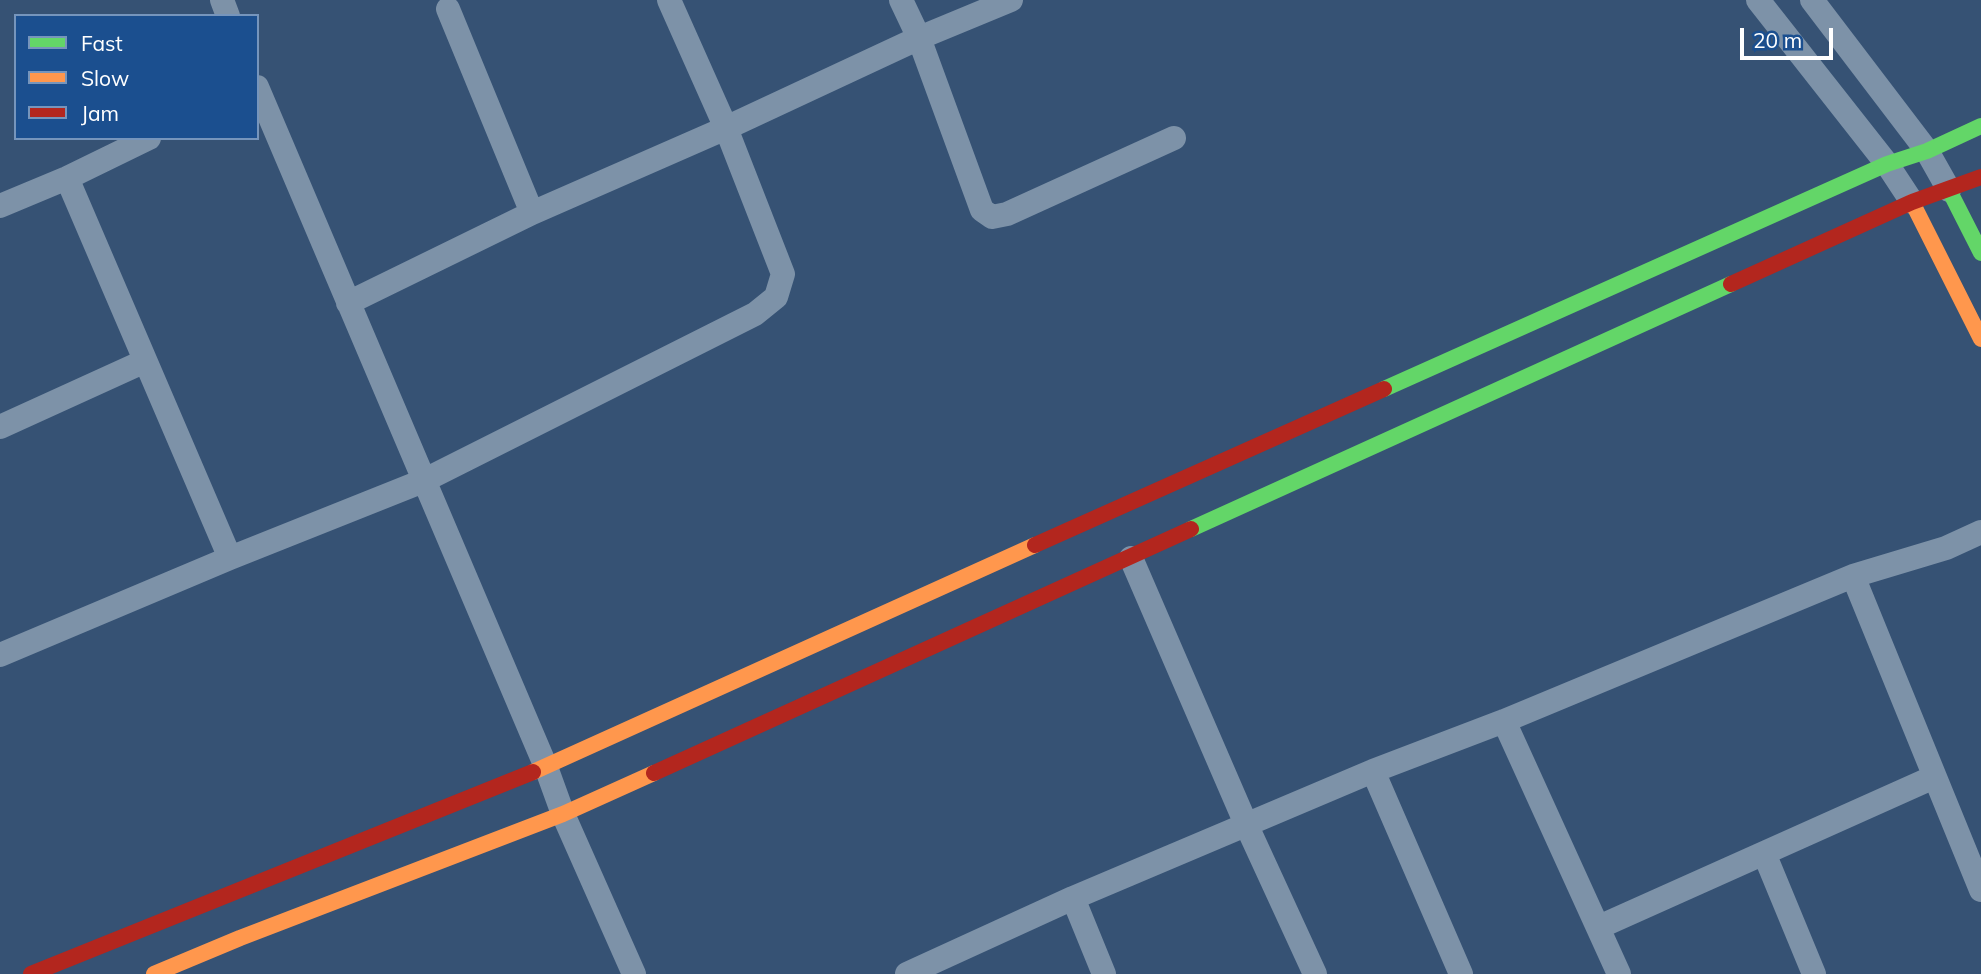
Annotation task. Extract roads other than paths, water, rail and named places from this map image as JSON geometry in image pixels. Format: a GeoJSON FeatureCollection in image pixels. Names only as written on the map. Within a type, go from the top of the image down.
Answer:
{"type":"FeatureCollection","features":[{"type":"Feature","properties":{"kind":"main road"},"geometry":{"type":"LineString","coordinates":[[31,974],[546,767],[851,627],[1886,164],[1927,151],[1981,126]]}},
{"type":"Feature","properties":{"kind":"main road"},"geometry":{"type":"LineString","coordinates":[[154,974],[240,938],[563,814],[1912,202],[1981,177]]}},
{"type":"Feature","properties":{"kind":"main road"},"geometry":{"type":"LineString","coordinates":[[1949,190],[1981,253]]}},
{"type":"Feature","properties":{"kind":"main road"},"geometry":{"type":"LineString","coordinates":[[1912,202],[1981,339]]}},
{"type":"Feature","properties":{"kind":"street"},"geometry":{"type":"LineString","coordinates":[[0,654],[423,481],[755,314],[776,297],[783,274],[726,128],[669,0]]}},
{"type":"Feature","properties":{"kind":"street"},"geometry":{"type":"LineString","coordinates":[[901,0],[919,38],[982,210],[992,217],[1007,214],[1174,138]]}},
{"type":"Feature","properties":{"kind":"street"},"geometry":{"type":"LineString","coordinates":[[348,303],[532,213],[726,128],[919,38],[1011,0]]}},
{"type":"Feature","properties":{"kind":"street"},"geometry":{"type":"LineString","coordinates":[[1758,0],[1886,164],[1912,202]]}},
{"type":"Feature","properties":{"kind":"street"},"geometry":{"type":"LineString","coordinates":[[1812,0],[1927,151],[1949,190]]}},
{"type":"Feature","properties":{"kind":"street"},"geometry":{"type":"LineString","coordinates":[[454,3],[532,213]]}},
{"type":"Feature","properties":{"kind":"street"},"geometry":{"type":"LineString","coordinates":[[259,92],[546,767],[563,814],[634,974]]}},
{"type":"Feature","properties":{"kind":"street"},"geometry":{"type":"LineString","coordinates":[[0,206],[67,178],[145,140]]}},
{"type":"Feature","properties":{"kind":"street"},"geometry":{"type":"LineString","coordinates":[[67,178],[230,558]]}},
{"type":"Feature","properties":{"kind":"street"},"geometry":{"type":"LineString","coordinates":[[0,427],[145,361]]}},
{"type":"Feature","properties":{"kind":"street"},"geometry":{"type":"LineString","coordinates":[[906,974],[1073,898],[1373,771],[1504,722],[1853,576],[1947,548],[1981,532]]}},
{"type":"Feature","properties":{"kind":"street"},"geometry":{"type":"LineString","coordinates":[[1131,558],[1315,974]]}},
{"type":"Feature","properties":{"kind":"street"},"geometry":{"type":"LineString","coordinates":[[1853,576],[1981,890]]}},
{"type":"Feature","properties":{"kind":"street"},"geometry":{"type":"LineString","coordinates":[[1504,722],[1619,974]]}},
{"type":"Feature","properties":{"kind":"street"},"geometry":{"type":"LineString","coordinates":[[1373,771],[1461,974]]}},
{"type":"Feature","properties":{"kind":"street"},"geometry":{"type":"LineString","coordinates":[[1599,927],[1934,777]]}},
{"type":"Feature","properties":{"kind":"street"},"geometry":{"type":"LineString","coordinates":[[1764,853],[1814,974]]}},
{"type":"Feature","properties":{"kind":"street"},"geometry":{"type":"LineString","coordinates":[[1073,898],[1104,974]]}}]}
